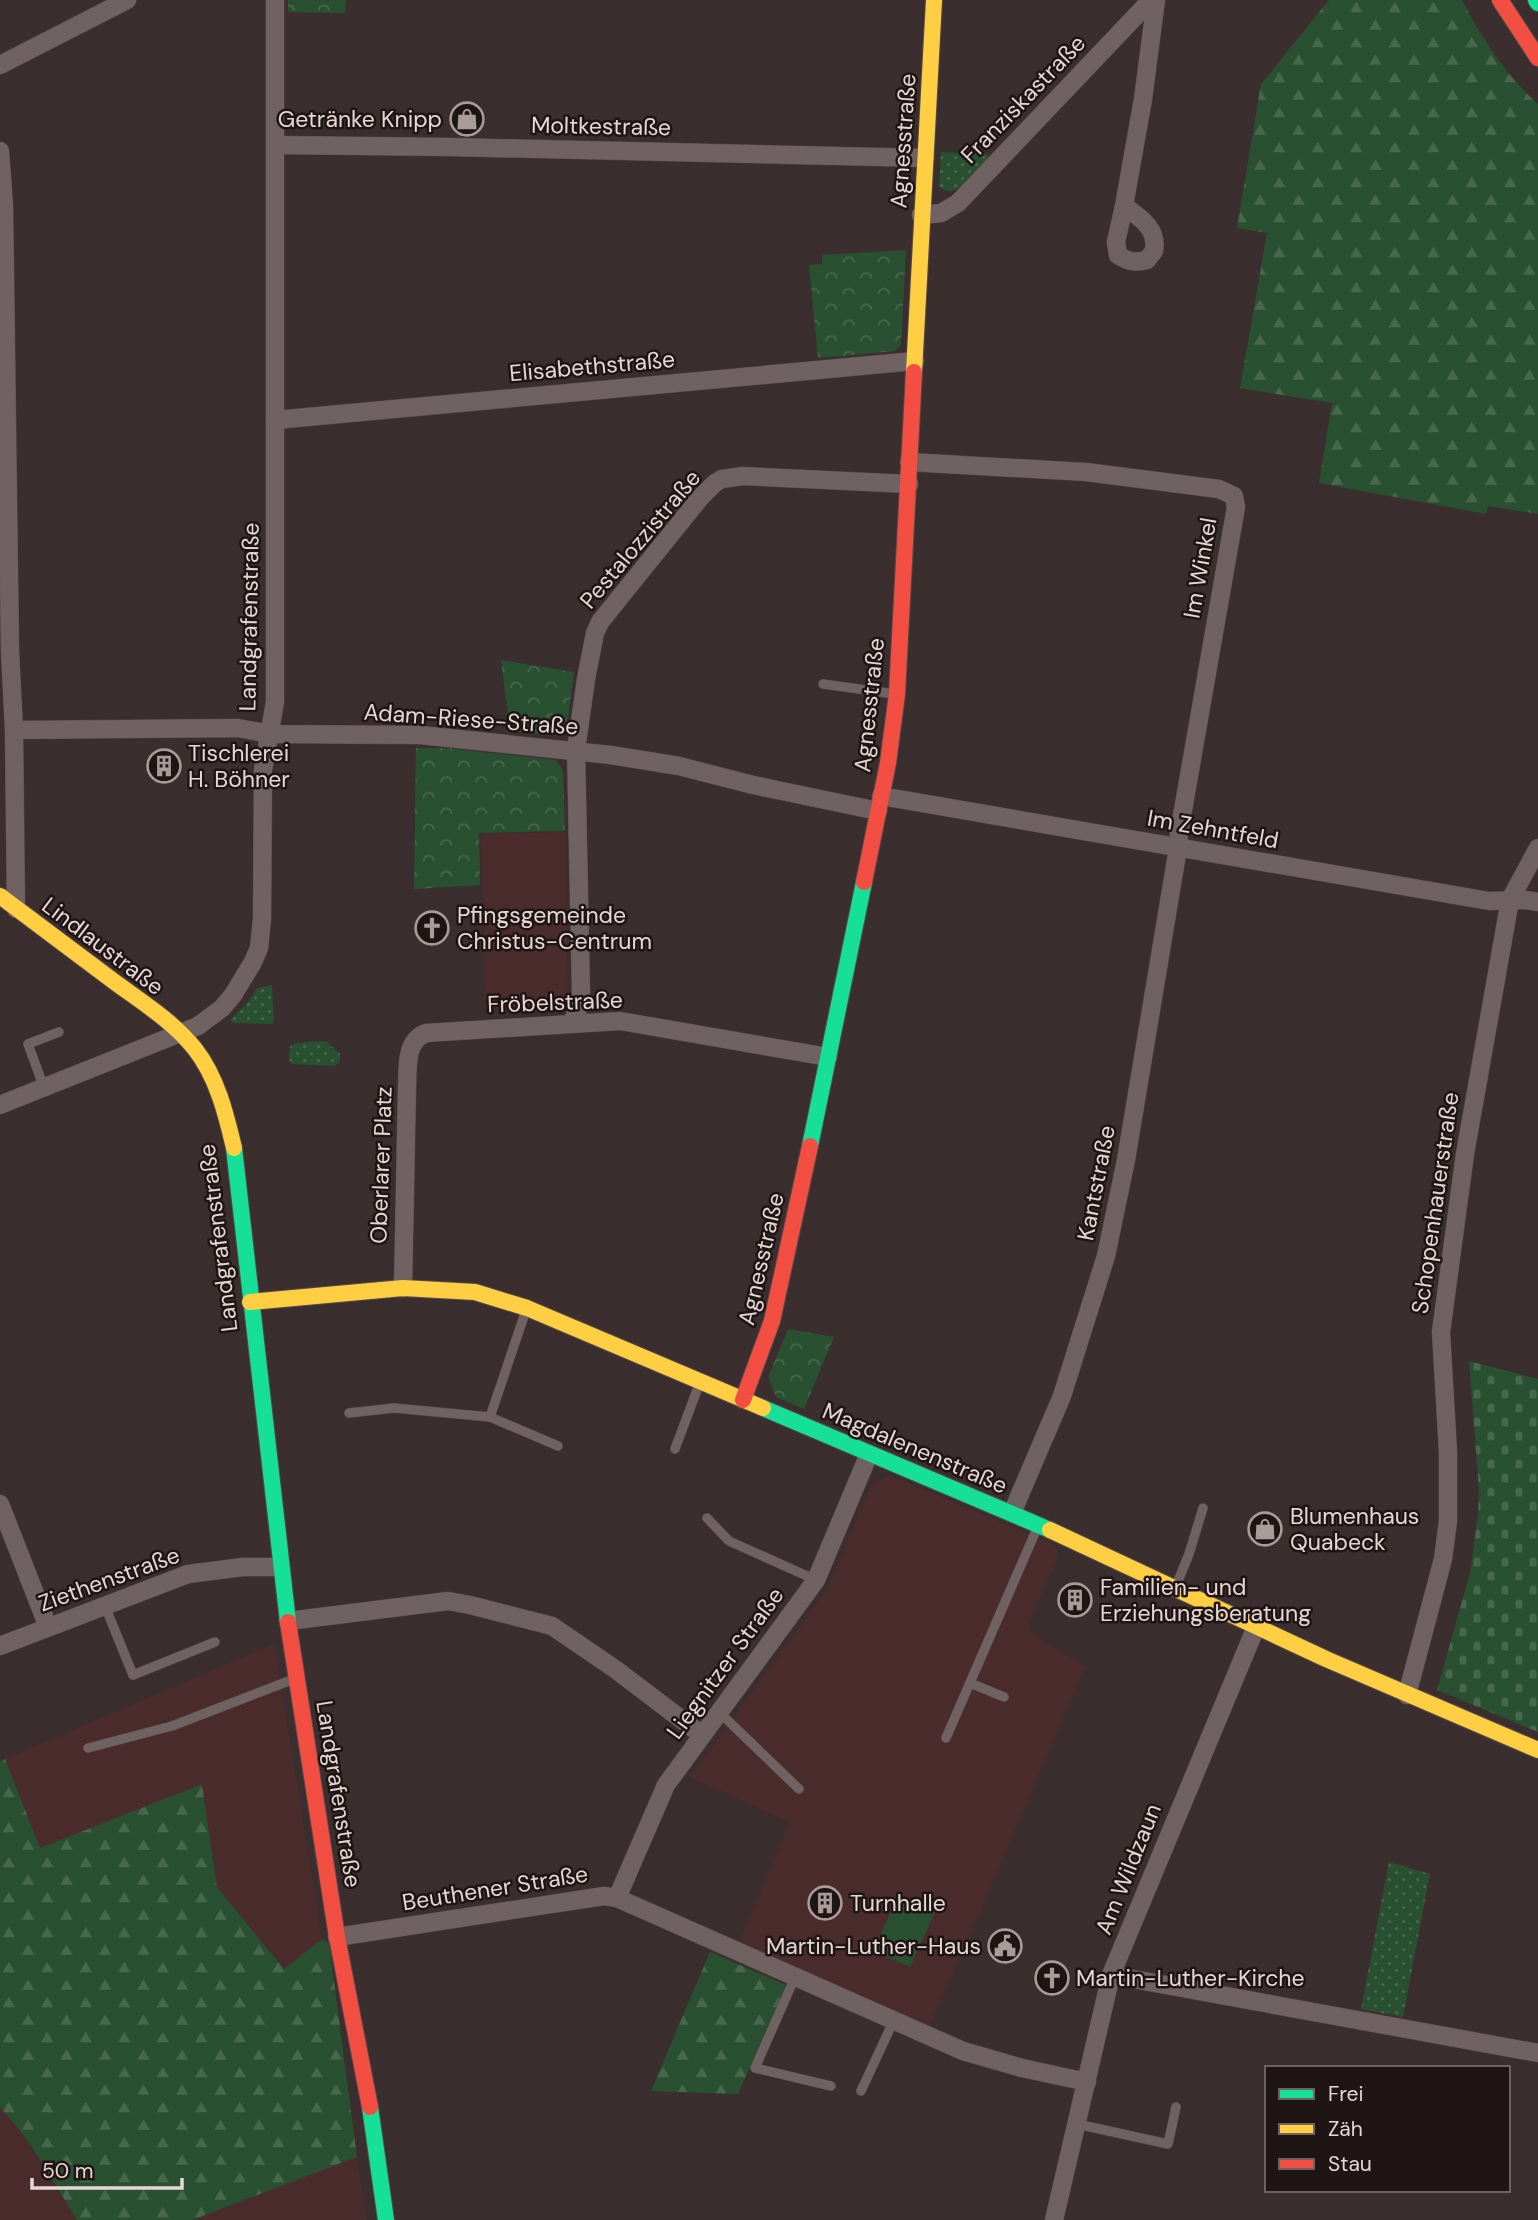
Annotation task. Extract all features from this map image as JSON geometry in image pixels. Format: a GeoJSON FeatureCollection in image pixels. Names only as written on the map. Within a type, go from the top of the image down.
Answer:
{"type":"FeatureCollection","features":[{"type":"Feature","properties":{"kind":"main road","name":"Agnesstraße"},"geometry":{"type":"LineString","coordinates":[[743,1400],[772,1321],[880,804],[897,694],[934,0]]}},
{"type":"Feature","properties":{"kind":"main road"},"geometry":{"type":"LineString","coordinates":[[1500,0],[1538,58]]}},
{"type":"Feature","properties":{"kind":"main road","name":"Lindlaustraße"},"geometry":{"type":"LineString","coordinates":[[0,897],[178,1032]]}},
{"type":"Feature","properties":{"kind":"main road","name":"Landgrafenstraße"},"geometry":{"type":"LineString","coordinates":[[178,1032],[195,1049],[208,1071],[231,1133],[239,1181],[250,1302],[295,1678],[337,1937],[369,2102],[386,2220]]}},
{"type":"Feature","properties":{"kind":"main road","name":"Magdalenenstraße"},"geometry":{"type":"LineString","coordinates":[[250,1302],[403,1288],[475,1292],[527,1308],[1012,1513],[1256,1627],[1538,1750]]}},
{"type":"Feature","properties":{"kind":"street"},"geometry":{"type":"LineString","coordinates":[[0,65],[127,0]]}},
{"type":"Feature","properties":{"kind":"street","name":"Landgrafenstraße"},"geometry":{"type":"LineString","coordinates":[[178,1032],[198,1026],[222,1008],[244,977],[259,948],[262,919],[263,770],[275,702],[275,0]]}},
{"type":"Feature","properties":{"kind":"street","name":"Franziskastraße"},"geometry":{"type":"LineString","coordinates":[[1124,206],[1143,99],[1154,0]]}},
{"type":"Feature","properties":{"kind":"street","name":"Franziskastraße"},"geometry":{"type":"LineString","coordinates":[[921,215],[941,213],[958,203],[1154,0]]}},
{"type":"Feature","properties":{"kind":"street","name":"Moltkestraße"},"geometry":{"type":"LineString","coordinates":[[277,145],[925,158]]}},
{"type":"Feature","properties":{"kind":"street"},"geometry":{"type":"LineString","coordinates":[[0,152],[3,173],[5,652],[13,730],[16,909]]}},
{"type":"Feature","properties":{"kind":"street","name":"Elisabethstraße"},"geometry":{"type":"LineString","coordinates":[[275,420],[915,361]]}},
{"type":"Feature","properties":{"kind":"street","name":"Im Winkel"},"geometry":{"type":"LineString","coordinates":[[909,462],[1086,472],[1219,489],[1234,496],[1236,507],[1178,833],[1178,848]]}},
{"type":"Feature","properties":{"kind":"street","name":"Pestalozzistraße"},"geometry":{"type":"LineString","coordinates":[[571,1024],[578,1010],[581,994],[576,750],[586,679],[595,633],[600,622],[668,536],[715,483],[722,479],[743,476],[909,484]]}},
{"type":"Feature","properties":{"kind":"street","name":"Adam-Riese-Straße"},"geometry":{"type":"LineString","coordinates":[[13,730],[238,728],[270,734],[420,735],[576,750],[678,766],[753,785],[880,804]]}},
{"type":"Feature","properties":{"kind":"street","name":"Im Zehntfeld"},"geometry":{"type":"LineString","coordinates":[[880,804],[1178,848],[1489,901],[1538,902]]}},
{"type":"Feature","properties":{"kind":"street","name":"Kantstraße"},"geometry":{"type":"LineString","coordinates":[[1012,1513],[1062,1396],[1107,1256],[1126,1160],[1178,848]]}},
{"type":"Feature","properties":{"kind":"street","name":"Schopenhauerstraße"},"geometry":{"type":"LineString","coordinates":[[1407,1695],[1443,1559],[1448,1521],[1441,1332],[1443,1299],[1467,1143],[1510,900],[1538,849]]}},
{"type":"Feature","properties":{"kind":"street","name":"Fröbelstraße"},"geometry":{"type":"LineString","coordinates":[[412,1044],[419,1035],[426,1033],[620,1021],[828,1056]]}},
{"type":"Feature","properties":{"kind":"street"},"geometry":{"type":"LineString","coordinates":[[0,1105],[178,1032]]}},
{"type":"Feature","properties":{"kind":"street","name":"Oberlarer Platz"},"geometry":{"type":"LineString","coordinates":[[403,1288],[407,1086],[412,1044]]}},
{"type":"Feature","properties":{"kind":"street","name":"Liegnitzer Straße"},"geometry":{"type":"LineString","coordinates":[[617,1898],[666,1785],[816,1580],[869,1454]]}},
{"type":"Feature","properties":{"kind":"street"},"geometry":{"type":"LineString","coordinates":[[0,1504],[48,1627]]}},
{"type":"Feature","properties":{"kind":"street","name":"Ziethenstraße"},"geometry":{"type":"LineString","coordinates":[[0,1646],[188,1574],[243,1567],[280,1567]]}},
{"type":"Feature","properties":{"kind":"street"},"geometry":{"type":"LineString","coordinates":[[288,1620],[448,1601],[552,1626],[597,1656],[702,1735]]}},
{"type":"Feature","properties":{"kind":"street","name":"Am Wildzaun"},"geometry":{"type":"LineString","coordinates":[[1054,2220],[1111,1975],[1256,1627]]}},
{"type":"Feature","properties":{"kind":"street","name":"Beuthener Straße"},"geometry":{"type":"LineString","coordinates":[[337,1937],[604,1896],[617,1898],[963,2051],[1022,2068],[1087,2082]]}},
{"type":"Feature","properties":{"kind":"street"},"geometry":{"type":"LineString","coordinates":[[1111,1975],[1538,2053]]}},
{"type":"Feature","properties":{"kind":"lane"},"geometry":{"type":"LineString","coordinates":[[822,684],[897,694]]}},
{"type":"Feature","properties":{"kind":"lane"},"geometry":{"type":"LineString","coordinates":[[44,1088],[28,1044],[59,1032]]}},
{"type":"Feature","properties":{"kind":"lane"},"geometry":{"type":"LineString","coordinates":[[490,1418],[527,1308]]}},
{"type":"Feature","properties":{"kind":"lane"},"geometry":{"type":"LineString","coordinates":[[675,1449],[700,1382]]}},
{"type":"Feature","properties":{"kind":"lane"},"geometry":{"type":"LineString","coordinates":[[349,1413],[394,1408],[490,1418],[558,1446]]}},
{"type":"Feature","properties":{"kind":"lane"},"geometry":{"type":"LineString","coordinates":[[1175,1588],[1203,1508]]}},
{"type":"Feature","properties":{"kind":"lane"},"geometry":{"type":"LineString","coordinates":[[707,1518],[729,1541],[816,1580]]}},
{"type":"Feature","properties":{"kind":"lane"},"geometry":{"type":"LineString","coordinates":[[946,1738],[1039,1525]]}},
{"type":"Feature","properties":{"kind":"lane"},"geometry":{"type":"LineString","coordinates":[[105,1606],[133,1675],[215,1642]]}},
{"type":"Feature","properties":{"kind":"lane"},"geometry":{"type":"LineString","coordinates":[[88,1748],[172,1726],[295,1678]]}},
{"type":"Feature","properties":{"kind":"lane"},"geometry":{"type":"LineString","coordinates":[[970,1683],[1004,1698]]}},
{"type":"Feature","properties":{"kind":"lane"},"geometry":{"type":"LineString","coordinates":[[719,1712],[799,1789]]}},
{"type":"Feature","properties":{"kind":"lane"},"geometry":{"type":"LineString","coordinates":[[795,1977],[755,2068],[831,2086]]}},
{"type":"Feature","properties":{"kind":"lane"},"geometry":{"type":"LineString","coordinates":[[861,2091],[894,2021]]}},
{"type":"Feature","properties":{"kind":"lane"},"geometry":{"type":"LineString","coordinates":[[1077,2123],[1168,2144],[1175,2107]]}},
{"type":"Feature","properties":{"kind":"shaded area"},"geometry":{"type":"Polygon","coordinates":[[[565,832],[568,989],[565,997],[556,1005],[486,1008],[481,834],[565,832]]]}},
{"type":"Feature","properties":{"kind":"shaded area"},"geometry":{"type":"Polygon","coordinates":[[[890,1475],[1057,1546],[1058,1558],[1029,1622],[1031,1633],[1085,1667],[929,2026],[739,1942],[790,1822],[690,1777],[828,1588],[871,1485],[890,1475]]]}},
{"type":"Feature","properties":{"kind":"shaded area"},"geometry":{"type":"Polygon","coordinates":[[[274,1644],[322,1939],[285,1969],[217,1887],[202,1784],[40,1848],[5,1759],[274,1644]]]}},
{"type":"Feature","properties":{"kind":"shaded area"},"geometry":{"type":"Polygon","coordinates":[[[0,2107],[12,2119],[77,2220],[0,2220],[0,2107]]]}},
{"type":"Feature","properties":{"kind":"shaded area"},"geometry":{"type":"Polygon","coordinates":[[[357,2157],[367,2220],[192,2220],[357,2157]]]}},
{"type":"Feature","properties":{"kind":"green space"},"geometry":{"type":"Polygon","coordinates":[[[288,0],[346,0],[345,13],[288,12],[288,0]]]}},
{"type":"Feature","properties":{"kind":"green space"},"geometry":{"type":"Polygon","coordinates":[[[1329,0],[1462,0],[1495,55],[1515,81],[1538,104],[1538,514],[1488,506],[1486,514],[1319,483],[1332,403],[1240,388],[1267,233],[1237,228],[1261,84],[1329,0]]]}},
{"type":"Feature","properties":{"kind":"green space"},"geometry":{"type":"Polygon","coordinates":[[[941,152],[988,154],[989,157],[960,188],[946,191],[939,187],[941,152]]]}},
{"type":"Feature","properties":{"kind":"green space"},"geometry":{"type":"Polygon","coordinates":[[[906,250],[901,345],[895,351],[818,358],[809,265],[822,264],[822,255],[906,250]]]}},
{"type":"Feature","properties":{"kind":"green space"},"geometry":{"type":"Polygon","coordinates":[[[501,660],[574,672],[566,732],[560,736],[510,731],[501,660]]]}},
{"type":"Feature","properties":{"kind":"green space"},"geometry":{"type":"Polygon","coordinates":[[[416,748],[445,748],[556,760],[563,770],[565,831],[479,833],[480,885],[414,889],[416,748]]]}},
{"type":"Feature","properties":{"kind":"green space"},"geometry":{"type":"Polygon","coordinates":[[[272,985],[272,1024],[234,1023],[230,1020],[249,1001],[257,988],[272,985]]]}},
{"type":"Feature","properties":{"kind":"green space"},"geometry":{"type":"Polygon","coordinates":[[[326,1041],[340,1054],[340,1061],[335,1066],[293,1064],[289,1060],[290,1047],[295,1043],[326,1041]]]}},
{"type":"Feature","properties":{"kind":"green space"},"geometry":{"type":"Polygon","coordinates":[[[788,1329],[834,1337],[804,1409],[776,1397],[768,1377],[788,1329]]]}},
{"type":"Feature","properties":{"kind":"green space"},"geometry":{"type":"Polygon","coordinates":[[[1469,1361],[1538,1379],[1538,1732],[1437,1690],[1470,1573],[1478,1515],[1479,1490],[1469,1361]]]}},
{"type":"Feature","properties":{"kind":"green space"},"geometry":{"type":"Polygon","coordinates":[[[5,1759],[40,1848],[202,1784],[217,1887],[284,1969],[322,1939],[329,1943],[357,2157],[192,2220],[77,2220],[32,2147],[0,2107],[0,1761],[5,1759]]]}},
{"type":"Feature","properties":{"kind":"green space"},"geometry":{"type":"Polygon","coordinates":[[[1389,1862],[1430,1874],[1403,2017],[1361,2009],[1389,1862]]]}},
{"type":"Feature","properties":{"kind":"green space"},"geometry":{"type":"Polygon","coordinates":[[[898,1896],[935,1912],[910,1967],[873,1951],[898,1896]]]}},
{"type":"Feature","properties":{"kind":"green space"},"geometry":{"type":"Polygon","coordinates":[[[710,1952],[786,1985],[738,2094],[651,2091],[710,1952]]]}},
{"type":"Feature","properties":{"kind":"traffic: fast"},"geometry":{"type":"LineString","coordinates":[[810,1146],[864,882]]}},
{"type":"Feature","properties":{"kind":"traffic: fast"},"geometry":{"type":"LineString","coordinates":[[234,1148],[288,1622]]}},
{"type":"Feature","properties":{"kind":"traffic: fast"},"geometry":{"type":"LineString","coordinates":[[763,1408],[1050,1530]]}},
{"type":"Feature","properties":{"kind":"traffic: fast"},"geometry":{"type":"LineString","coordinates":[[370,2107],[386,2220]]}},
{"type":"Feature","properties":{"kind":"traffic: slow"},"geometry":{"type":"LineString","coordinates":[[914,372],[934,0]]}},
{"type":"Feature","properties":{"kind":"traffic: slow"},"geometry":{"type":"LineString","coordinates":[[0,896],[177,1029],[203,1060],[215,1084],[234,1148]]}},
{"type":"Feature","properties":{"kind":"traffic: slow"},"geometry":{"type":"LineString","coordinates":[[250,1302],[403,1288],[475,1292],[527,1308],[763,1408]]}},
{"type":"Feature","properties":{"kind":"traffic: slow"},"geometry":{"type":"LineString","coordinates":[[1050,1530],[1326,1659],[1538,1750]]}},
{"type":"Feature","properties":{"kind":"traffic: jam"},"geometry":{"type":"LineString","coordinates":[[1500,0],[1538,58]]}},
{"type":"Feature","properties":{"kind":"traffic: jam"},"geometry":{"type":"LineString","coordinates":[[864,882],[888,763],[897,694],[914,372]]}},
{"type":"Feature","properties":{"kind":"traffic: jam"},"geometry":{"type":"LineString","coordinates":[[743,1400],[772,1321],[810,1146]]}},
{"type":"Feature","properties":{"kind":"traffic: jam"},"geometry":{"type":"LineString","coordinates":[[288,1622],[337,1937],[370,2107]]}},
{"type":"Feature","properties":{"kind":"place","name":"Getränke Knipp"},"geometry":{"type":"Point","coordinates":[467,119]}},
{"type":"Feature","properties":{"kind":"place","name":"Tischlerei H. Böhner"},"geometry":{"type":"Point","coordinates":[164,766]}},
{"type":"Feature","properties":{"kind":"place","name":"Pfingsgemeinde Christus-Centrum"},"geometry":{"type":"Point","coordinates":[432,928]}},
{"type":"Feature","properties":{"kind":"place","name":"Blumenhaus Quabeck"},"geometry":{"type":"Point","coordinates":[1265,1529]}},
{"type":"Feature","properties":{"kind":"place","name":"Familien- und Erziehungsberatung"},"geometry":{"type":"Point","coordinates":[1075,1600]}},
{"type":"Feature","properties":{"kind":"place","name":"Turnhalle"},"geometry":{"type":"Point","coordinates":[825,1903]}},
{"type":"Feature","properties":{"kind":"place","name":"Martin-Luther-Haus"},"geometry":{"type":"Point","coordinates":[1005,1946]}},
{"type":"Feature","properties":{"kind":"place","name":"Martin-Luther-Kirche"},"geometry":{"type":"Point","coordinates":[1052,1978]}}]}
